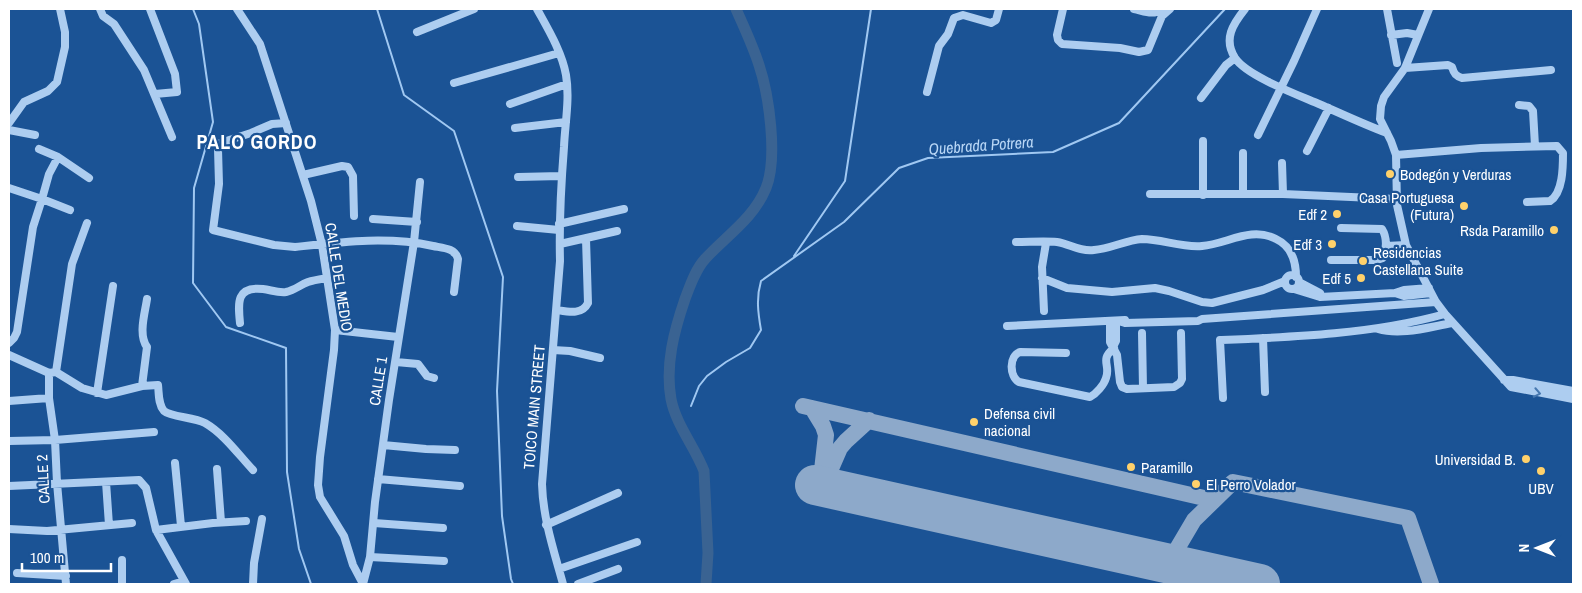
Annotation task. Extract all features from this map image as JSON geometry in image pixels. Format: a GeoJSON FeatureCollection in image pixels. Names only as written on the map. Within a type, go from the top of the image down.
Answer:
{"type":"FeatureCollection","features":[{"type":"Feature","properties":{"kind":"street"},"geometry":{"type":"LineString","coordinates":[[9,123],[24,102],[48,91],[57,82],[65,46],[65,32],[60,9]]}},
{"type":"Feature","properties":{"kind":"street"},"geometry":{"type":"LineString","coordinates":[[100,9],[103,16],[114,24],[144,70],[172,137]]}},
{"type":"Feature","properties":{"kind":"street"},"geometry":{"type":"LineString","coordinates":[[150,9],[175,74],[177,92],[155,94]]}},
{"type":"Feature","properties":{"kind":"street","name":"CALLE DEL MEDIO"},"geometry":{"type":"LineString","coordinates":[[237,9],[260,44],[312,201],[322,245],[335,330],[318,485],[320,497],[344,536],[353,565],[363,584]]}},
{"type":"Feature","properties":{"kind":"street"},"geometry":{"type":"LineString","coordinates":[[417,32],[474,9]]}},
{"type":"Feature","properties":{"kind":"street","name":"TOICO MAIN STREET"},"geometry":{"type":"LineString","coordinates":[[537,9],[562,59],[567,84],[561,176],[560,261],[557,310],[542,484],[542,503],[546,524],[563,584]]}},
{"type":"Feature","properties":{"kind":"street"},"geometry":{"type":"LineString","coordinates":[[927,92],[939,46],[948,34],[954,18],[962,15],[991,22],[996,20],[999,9]]}},
{"type":"Feature","properties":{"kind":"street"},"geometry":{"type":"LineString","coordinates":[[1063,9],[1057,35],[1058,40],[1062,44],[1120,48],[1142,52],[1148,50],[1162,16],[1170,9]]}},
{"type":"Feature","properties":{"kind":"street"},"geometry":{"type":"LineString","coordinates":[[1134,9],[1152,13],[1162,9]]}},
{"type":"Feature","properties":{"kind":"street"},"geometry":{"type":"LineString","coordinates":[[1244,9],[1230,31],[1230,45],[1235,58],[1244,67],[1280,88],[1387,133]]}},
{"type":"Feature","properties":{"kind":"street"},"geometry":{"type":"LineString","coordinates":[[1258,135],[1317,9]]}},
{"type":"Feature","properties":{"kind":"street"},"geometry":{"type":"LineString","coordinates":[[1387,9],[1397,63]]}},
{"type":"Feature","properties":{"kind":"street"},"geometry":{"type":"LineString","coordinates":[[1430,9],[1405,68],[1389,90],[1381,106],[1380,119],[1396,155],[1396,199],[1406,245],[1436,302],[1452,323],[1485,357],[1511,388],[1573,399]]}},
{"type":"Feature","properties":{"kind":"street"},"geometry":{"type":"LineString","coordinates":[[1391,35],[1418,34]]}},
{"type":"Feature","properties":{"kind":"street"},"geometry":{"type":"LineString","coordinates":[[454,83],[559,53]]}},
{"type":"Feature","properties":{"kind":"street"},"geometry":{"type":"LineString","coordinates":[[1201,98],[1226,65],[1235,58]]}},
{"type":"Feature","properties":{"kind":"street"},"geometry":{"type":"LineString","coordinates":[[1405,68],[1448,65],[1452,67],[1453,72],[1457,76],[1462,78],[1551,70]]}},
{"type":"Feature","properties":{"kind":"street"},"geometry":{"type":"LineString","coordinates":[[510,104],[567,84]]}},
{"type":"Feature","properties":{"kind":"street"},"geometry":{"type":"LineString","coordinates":[[1518,105],[1528,106],[1533,111],[1535,146]]}},
{"type":"Feature","properties":{"kind":"street"},"geometry":{"type":"LineString","coordinates":[[1307,151],[1329,108]]}},
{"type":"Feature","properties":{"kind":"street"},"geometry":{"type":"LineString","coordinates":[[516,128],[566,122]]}},
{"type":"Feature","properties":{"kind":"street"},"geometry":{"type":"LineString","coordinates":[[286,123],[272,124],[252,133],[220,143],[218,149],[219,184],[212,228],[216,232],[282,246],[296,247],[390,240],[414,242],[452,250],[457,254],[458,261],[454,292]]}},
{"type":"Feature","properties":{"kind":"street"},"geometry":{"type":"LineString","coordinates":[[9,130],[35,134]]}},
{"type":"Feature","properties":{"kind":"street"},"geometry":{"type":"LineString","coordinates":[[1203,140],[1203,195]]}},
{"type":"Feature","properties":{"kind":"street"},"geometry":{"type":"LineString","coordinates":[[1396,155],[1481,148],[1557,146],[1563,153],[1560,180],[1554,198],[1545,202],[1526,202]]}},
{"type":"Feature","properties":{"kind":"street"},"geometry":{"type":"LineString","coordinates":[[39,149],[58,157],[89,178]]}},
{"type":"Feature","properties":{"kind":"street"},"geometry":{"type":"LineString","coordinates":[[1242,153],[1243,194]]}},
{"type":"Feature","properties":{"kind":"street"},"geometry":{"type":"LineString","coordinates":[[9,343],[17,332],[33,227],[49,174],[58,157]]}},
{"type":"Feature","properties":{"kind":"street"},"geometry":{"type":"LineString","coordinates":[[1282,163],[1283,194]]}},
{"type":"Feature","properties":{"kind":"street"},"geometry":{"type":"LineString","coordinates":[[304,176],[342,166],[348,167],[353,176],[354,216]]}},
{"type":"Feature","properties":{"kind":"street"},"geometry":{"type":"LineString","coordinates":[[518,177],[561,176]]}},
{"type":"Feature","properties":{"kind":"street","name":"CALLE 1"},"geometry":{"type":"LineString","coordinates":[[363,584],[370,557],[378,479],[396,362],[398,337],[417,222],[420,182]]}},
{"type":"Feature","properties":{"kind":"street"},"geometry":{"type":"LineString","coordinates":[[9,188],[70,210]]}},
{"type":"Feature","properties":{"kind":"street"},"geometry":{"type":"LineString","coordinates":[[1150,194],[1283,194],[1396,199]]}},
{"type":"Feature","properties":{"kind":"street"},"geometry":{"type":"LineString","coordinates":[[517,226],[559,227],[624,209]]}},
{"type":"Feature","properties":{"kind":"street"},"geometry":{"type":"LineString","coordinates":[[373,218],[417,222]]}},
{"type":"Feature","properties":{"kind":"street","name":"CALLE 2"},"geometry":{"type":"LineString","coordinates":[[66,584],[56,483],[55,440],[49,398],[72,264],[87,223]]}},
{"type":"Feature","properties":{"kind":"street"},"geometry":{"type":"LineString","coordinates":[[1330,260],[1380,260],[1385,254],[1385,234],[1382,229],[1341,228]]}},
{"type":"Feature","properties":{"kind":"street"},"geometry":{"type":"LineString","coordinates":[[560,244],[617,231]]}},
{"type":"Feature","properties":{"kind":"street"},"geometry":{"type":"LineString","coordinates":[[1016,242],[1060,242],[1080,250],[1093,250],[1143,239],[1189,246],[1202,246],[1252,234],[1266,235],[1276,238],[1292,254],[1292,282]]}},
{"type":"Feature","properties":{"kind":"street"},"geometry":{"type":"LineString","coordinates":[[557,310],[580,311],[585,309],[588,304],[586,239]]}},
{"type":"Feature","properties":{"kind":"street"},"geometry":{"type":"LineString","coordinates":[[1044,311],[1042,278],[1046,243]]}},
{"type":"Feature","properties":{"kind":"street"},"geometry":{"type":"LineString","coordinates":[[1386,246],[1406,245]]}},
{"type":"Feature","properties":{"kind":"street"},"geometry":{"type":"LineString","coordinates":[[240,323],[238,299],[245,292],[260,289],[289,291],[308,282],[328,278]]}},
{"type":"Feature","properties":{"kind":"street"},"geometry":{"type":"LineString","coordinates":[[1042,278],[1067,288],[1112,292],[1155,288],[1202,302],[1212,303],[1292,282],[1314,296],[1395,293],[1404,296],[1430,290]]}},
{"type":"Feature","properties":{"kind":"street"},"geometry":{"type":"LineString","coordinates":[[97,393],[113,286]]}},
{"type":"Feature","properties":{"kind":"street"},"geometry":{"type":"LineString","coordinates":[[142,386],[146,346],[142,341],[148,299]]}},
{"type":"Feature","properties":{"kind":"street"},"geometry":{"type":"LineString","coordinates":[[1007,326],[1198,320],[1202,318],[1436,302]]}},
{"type":"Feature","properties":{"kind":"street"},"geometry":{"type":"LineString","coordinates":[[1407,326],[1445,314]]}},
{"type":"Feature","properties":{"kind":"street"},"geometry":{"type":"LineString","coordinates":[[1116,322],[1110,342],[1117,355],[1122,387],[1127,389],[1174,387],[1180,383],[1182,379],[1181,333]]}},
{"type":"Feature","properties":{"kind":"street"},"geometry":{"type":"LineString","coordinates":[[1223,398],[1220,340],[1452,323]]}},
{"type":"Feature","properties":{"kind":"street"},"geometry":{"type":"LineString","coordinates":[[335,330],[398,337]]}},
{"type":"Feature","properties":{"kind":"street"},"geometry":{"type":"LineString","coordinates":[[1142,333],[1143,388]]}},
{"type":"Feature","properties":{"kind":"street"},"geometry":{"type":"LineString","coordinates":[[1263,338],[1265,392]]}},
{"type":"Feature","properties":{"kind":"street"},"geometry":{"type":"LineString","coordinates":[[1066,353],[1016,353],[1013,357],[1012,374],[1019,382],[1090,397],[1096,394],[1106,378],[1105,359],[1114,347]]}},
{"type":"Feature","properties":{"kind":"street"},"geometry":{"type":"LineString","coordinates":[[553,350],[570,351],[600,358]]}},
{"type":"Feature","properties":{"kind":"street"},"geometry":{"type":"LineString","coordinates":[[9,355],[53,372],[82,388],[106,395],[142,386],[158,385],[160,406],[166,413],[192,418],[206,424],[222,437],[253,470]]}},
{"type":"Feature","properties":{"kind":"street"},"geometry":{"type":"LineString","coordinates":[[396,362],[418,364],[427,376],[434,378]]}},
{"type":"Feature","properties":{"kind":"street"},"geometry":{"type":"LineString","coordinates":[[1504,380],[1573,391]]}},
{"type":"Feature","properties":{"kind":"street"},"geometry":{"type":"LineString","coordinates":[[9,401],[49,398]]}},
{"type":"Feature","properties":{"kind":"street"},"geometry":{"type":"LineString","coordinates":[[9,440],[55,440],[154,432]]}},
{"type":"Feature","properties":{"kind":"street"},"geometry":{"type":"LineString","coordinates":[[383,445],[426,450],[456,450]]}},
{"type":"Feature","properties":{"kind":"street"},"geometry":{"type":"LineString","coordinates":[[175,463],[181,526]]}},
{"type":"Feature","properties":{"kind":"street"},"geometry":{"type":"LineString","coordinates":[[217,470],[221,522]]}},
{"type":"Feature","properties":{"kind":"street"},"geometry":{"type":"LineString","coordinates":[[378,479],[460,486]]}},
{"type":"Feature","properties":{"kind":"street"},"geometry":{"type":"LineString","coordinates":[[9,486],[140,480],[146,488],[156,530],[185,583],[174,584]]}},
{"type":"Feature","properties":{"kind":"street"},"geometry":{"type":"LineString","coordinates":[[106,482],[108,525]]}},
{"type":"Feature","properties":{"kind":"street"},"geometry":{"type":"LineString","coordinates":[[546,524],[618,493]]}},
{"type":"Feature","properties":{"kind":"street"},"geometry":{"type":"LineString","coordinates":[[253,584],[254,563],[262,519]]}},
{"type":"Feature","properties":{"kind":"street"},"geometry":{"type":"LineString","coordinates":[[156,530],[246,521]]}},
{"type":"Feature","properties":{"kind":"street"},"geometry":{"type":"LineString","coordinates":[[9,529],[60,530],[132,523]]}},
{"type":"Feature","properties":{"kind":"street"},"geometry":{"type":"LineString","coordinates":[[374,523],[443,528]]}},
{"type":"Feature","properties":{"kind":"street"},"geometry":{"type":"LineString","coordinates":[[559,569],[636,542]]}},
{"type":"Feature","properties":{"kind":"street"},"geometry":{"type":"LineString","coordinates":[[370,557],[444,561]]}},
{"type":"Feature","properties":{"kind":"street"},"geometry":{"type":"LineString","coordinates":[[122,560],[122,584]]}},
{"type":"Feature","properties":{"kind":"street"},"geometry":{"type":"LineString","coordinates":[[578,584],[618,569]]}},
{"type":"Feature","properties":{"kind":"street"},"geometry":{"type":"LineString","coordinates":[[17,573],[66,576]]}},
{"type":"Feature","properties":{"kind":"waterway"},"geometry":{"type":"LineString","coordinates":[[193,9],[199,24],[213,122],[194,188],[193,283],[226,327],[286,348],[287,472],[299,549],[311,584]]}},
{"type":"Feature","properties":{"kind":"waterway"},"geometry":{"type":"LineString","coordinates":[[377,9],[404,95],[454,131],[503,277],[497,391],[502,516],[513,584]]}},
{"type":"Feature","properties":{"kind":"waterway"},"geometry":{"type":"LineString","coordinates":[[706,584],[708,553],[704,471],[673,409],[669,374],[677,323],[701,263],[747,218],[761,199],[770,175],[771,126],[763,78],[757,58],[736,9]]}},
{"type":"Feature","properties":{"kind":"waterway"},"geometry":{"type":"LineString","coordinates":[[794,256],[845,181],[871,9]]}},
{"type":"Feature","properties":{"kind":"waterway","name":"Quebrada Potrera"},"geometry":{"type":"LineString","coordinates":[[691,406],[699,386],[707,376],[750,348],[761,330],[758,306],[758,293],[761,281],[844,222],[899,168],[928,158],[1053,152],[1119,123],[1225,9]]}},
{"type":"Feature","properties":{"kind":"taxiway"},"geometry":{"type":"LineString","coordinates":[[803,406],[1213,500]]}},
{"type":"Feature","properties":{"kind":"taxiway"},"geometry":{"type":"LineString","coordinates":[[812,408],[826,435],[821,479]]}},
{"type":"Feature","properties":{"kind":"taxiway"},"geometry":{"type":"LineString","coordinates":[[823,487],[840,448],[869,420]]}},
{"type":"Feature","properties":{"kind":"taxiway"},"geometry":{"type":"LineString","coordinates":[[1168,564],[1194,520],[1233,482],[1408,518],[1431,584]]}},
{"type":"Feature","properties":{"kind":"runway"},"geometry":{"type":"LineString","coordinates":[[815,485],[1260,584]]}},
{"type":"Feature","properties":{"kind":"place","name":"Bodegón y Verduras"},"geometry":{"type":"Point","coordinates":[1390,174]}},
{"type":"Feature","properties":{"kind":"place","name":"Casa Portuguesa (Futura)"},"geometry":{"type":"Point","coordinates":[1464,206]}},
{"type":"Feature","properties":{"kind":"place","name":"Edf 2"},"geometry":{"type":"Point","coordinates":[1337,214]}},
{"type":"Feature","properties":{"kind":"place","name":"Rsda Paramillo"},"geometry":{"type":"Point","coordinates":[1554,230]}},
{"type":"Feature","properties":{"kind":"place","name":"Edf 3"},"geometry":{"type":"Point","coordinates":[1332,244]}},
{"type":"Feature","properties":{"kind":"place","name":"Residencias Castellana Suite"},"geometry":{"type":"Point","coordinates":[1363,261]}},
{"type":"Feature","properties":{"kind":"place","name":"Edf 5"},"geometry":{"type":"Point","coordinates":[1361,278]}},
{"type":"Feature","properties":{"kind":"place","name":"Defensa civil nacional"},"geometry":{"type":"Point","coordinates":[974,422]}},
{"type":"Feature","properties":{"kind":"place","name":"Universidad B."},"geometry":{"type":"Point","coordinates":[1526,459]}},
{"type":"Feature","properties":{"kind":"place","name":"Paramillo"},"geometry":{"type":"Point","coordinates":[1131,467]}},
{"type":"Feature","properties":{"kind":"place","name":"UBV"},"geometry":{"type":"Point","coordinates":[1541,471]}},
{"type":"Feature","properties":{"kind":"place","name":"El Perro Volador"},"geometry":{"type":"Point","coordinates":[1196,484]}},
{"type":"Feature","properties":{"kind":"district","name":"PALO GORDO"},"geometry":{"type":"Point","coordinates":[257,141]}}]}
